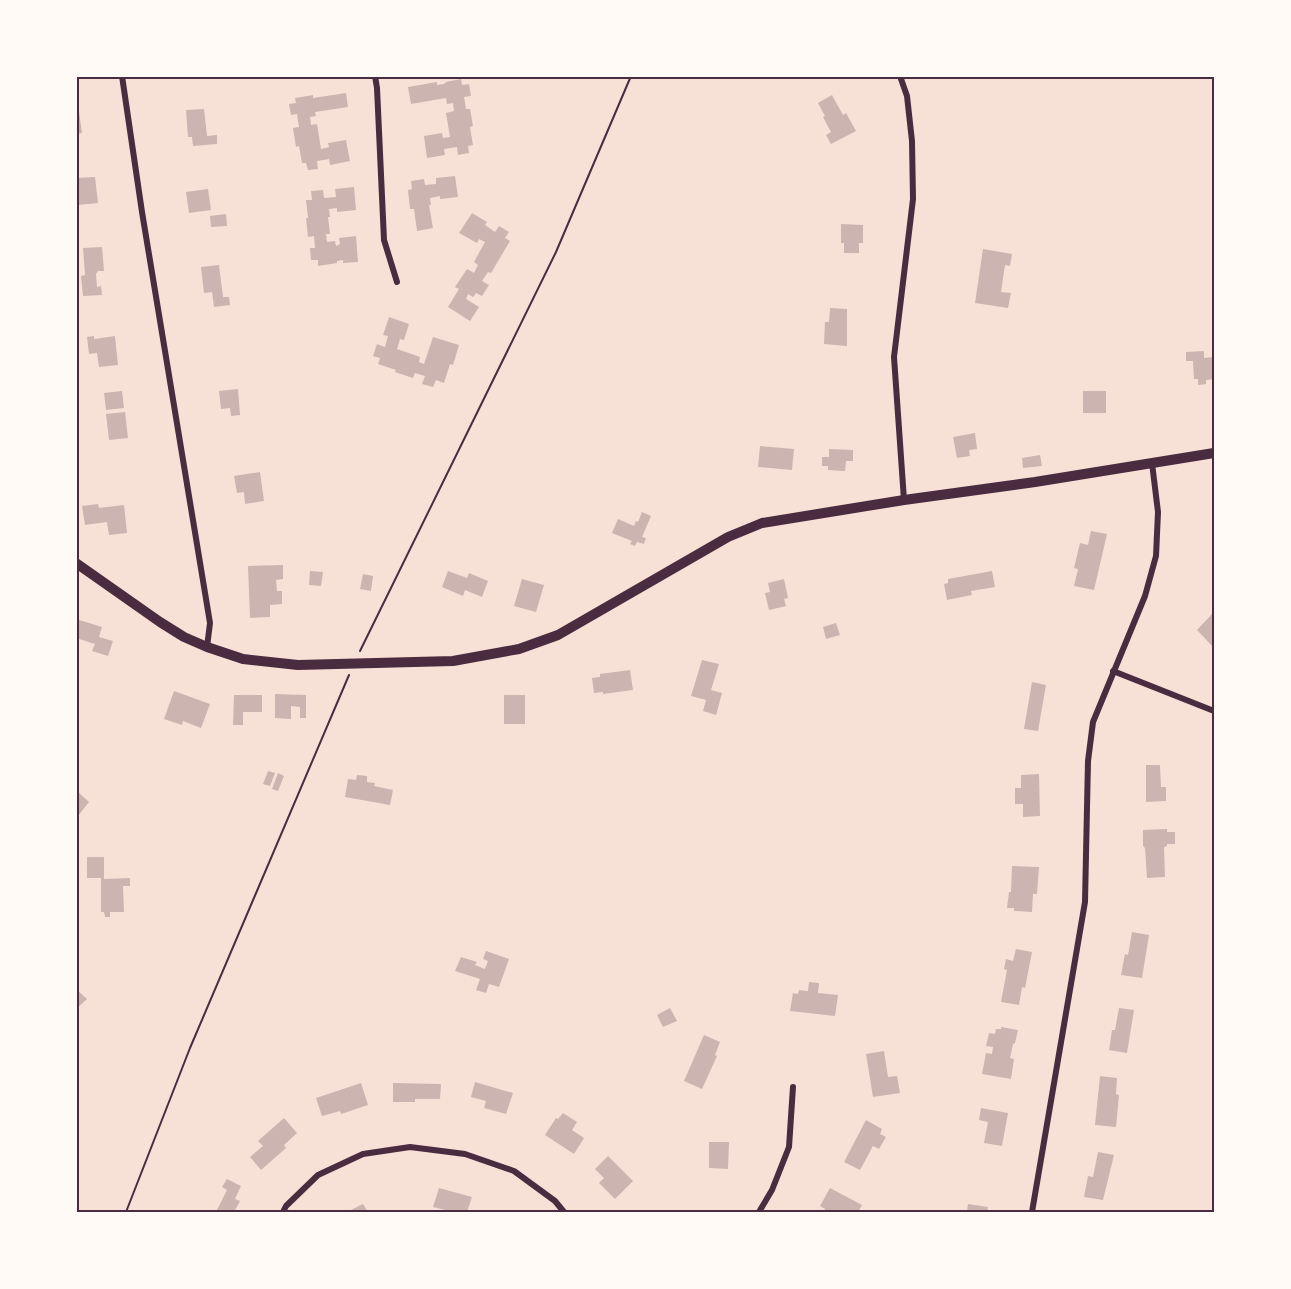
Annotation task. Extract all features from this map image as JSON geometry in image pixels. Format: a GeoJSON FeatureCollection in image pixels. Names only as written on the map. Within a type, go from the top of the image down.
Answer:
{"type":"FeatureCollection","features":[{"type":"Feature","properties":{"kind":"street"},"geometry":{"type":"LineString","coordinates":[[122,76],[210,623],[207,647]]}},
{"type":"Feature","properties":{"kind":"street"},"geometry":{"type":"LineString","coordinates":[[375,76],[384,240],[397,282]]}},
{"type":"Feature","properties":{"kind":"street"},"geometry":{"type":"LineString","coordinates":[[900,76],[907,96],[912,141],[913,200],[894,357],[904,500]]}},
{"type":"Feature","properties":{"kind":"street"},"geometry":{"type":"LineString","coordinates":[[76,563],[184,637],[243,659],[298,665],[453,661],[519,649],[558,635],[728,537],[762,523],[1215,453]]}},
{"type":"Feature","properties":{"kind":"street"},"geometry":{"type":"LineString","coordinates":[[1032,1212],[1085,902],[1088,761],[1093,722],[1145,596],[1156,556],[1158,512],[1152,463]]}},
{"type":"Feature","properties":{"kind":"street"},"geometry":{"type":"LineString","coordinates":[[1113,671],[1215,711]]}},
{"type":"Feature","properties":{"kind":"street"},"geometry":{"type":"LineString","coordinates":[[759,1212],[789,1147],[793,1087]]}},
{"type":"Feature","properties":{"kind":"street"},"geometry":{"type":"LineString","coordinates":[[283,1212],[286,1206],[318,1175],[363,1154],[410,1147],[465,1154],[514,1172],[555,1201],[564,1212]]}},
{"type":"Feature","properties":{"kind":"path"},"geometry":{"type":"LineString","coordinates":[[358,656],[556,252],[631,76]]}},
{"type":"Feature","properties":{"kind":"path"},"geometry":{"type":"LineString","coordinates":[[126,1212],[190,1048],[350,673]]}},
{"type":"Feature","properties":{"kind":"building"},"geometry":{"type":"Polygon","coordinates":[[[461,79],[462,85],[469,84],[471,96],[464,97],[466,109],[470,109],[473,145],[468,146],[469,153],[458,155],[457,147],[444,149],[445,155],[427,158],[424,136],[442,133],[443,138],[450,137],[446,113],[454,111],[453,103],[447,104],[446,98],[411,104],[408,87],[437,82],[437,85],[444,84],[461,79]]]}},
{"type":"Feature","properties":{"kind":"building"},"geometry":{"type":"Polygon","coordinates":[[[346,93],[348,107],[315,112],[316,116],[310,117],[311,125],[317,124],[321,149],[329,147],[328,143],[346,140],[350,161],[330,165],[329,159],[317,161],[318,169],[308,170],[306,163],[302,163],[299,146],[296,147],[293,128],[299,127],[297,114],[291,115],[289,104],[296,103],[295,98],[346,93]]]}},
{"type":"Feature","properties":{"kind":"building"},"geometry":{"type":"Polygon","coordinates":[[[832,95],[843,115],[846,113],[856,131],[831,144],[826,135],[831,132],[818,103],[832,95]]]}},
{"type":"Feature","properties":{"kind":"building"},"geometry":{"type":"Polygon","coordinates":[[[76,104],[78,104],[82,133],[76,134],[76,104]]]}},
{"type":"Feature","properties":{"kind":"building"},"geometry":{"type":"Polygon","coordinates":[[[204,109],[207,136],[217,135],[217,144],[193,146],[192,137],[188,137],[186,110],[204,109]]]}},
{"type":"Feature","properties":{"kind":"building"},"geometry":{"type":"Polygon","coordinates":[[[455,176],[458,197],[430,198],[433,228],[417,231],[414,209],[410,209],[408,190],[412,189],[411,181],[424,179],[425,185],[436,184],[436,178],[455,176]]]}},
{"type":"Feature","properties":{"kind":"building"},"geometry":{"type":"Polygon","coordinates":[[[95,177],[98,203],[78,205],[76,178],[95,177]]]}},
{"type":"Feature","properties":{"kind":"building"},"geometry":{"type":"Polygon","coordinates":[[[354,187],[356,210],[337,212],[337,208],[329,209],[330,234],[326,234],[327,242],[335,241],[336,246],[340,244],[339,238],[356,236],[358,262],[343,263],[343,260],[318,266],[318,260],[311,260],[310,248],[315,248],[314,236],[308,237],[306,200],[312,200],[311,191],[323,190],[324,198],[336,197],[335,189],[354,187]]]}},
{"type":"Feature","properties":{"kind":"building"},"geometry":{"type":"Polygon","coordinates":[[[208,189],[211,210],[189,213],[186,192],[208,189]]]}},
{"type":"Feature","properties":{"kind":"building"},"geometry":{"type":"Polygon","coordinates":[[[472,213],[487,222],[485,225],[495,232],[499,226],[509,232],[505,238],[510,241],[491,273],[488,272],[482,281],[489,285],[482,296],[476,293],[473,297],[468,294],[466,299],[479,307],[470,321],[448,307],[459,289],[455,287],[467,269],[474,273],[478,265],[474,262],[485,242],[479,239],[477,243],[459,233],[472,213]]]}},
{"type":"Feature","properties":{"kind":"building"},"geometry":{"type":"Polygon","coordinates":[[[226,214],[227,226],[211,227],[210,216],[226,214]]]}},
{"type":"Feature","properties":{"kind":"building"},"geometry":{"type":"Polygon","coordinates":[[[841,224],[863,225],[863,243],[859,243],[859,253],[844,253],[844,243],[841,243],[841,224]]]}},
{"type":"Feature","properties":{"kind":"building"},"geometry":{"type":"Polygon","coordinates":[[[102,247],[104,271],[98,271],[96,274],[97,287],[101,286],[102,295],[83,296],[81,276],[85,275],[83,248],[102,247]]]}},
{"type":"Feature","properties":{"kind":"building"},"geometry":{"type":"Polygon","coordinates":[[[983,249],[1012,254],[1010,266],[1005,265],[1001,292],[1011,293],[1008,308],[975,303],[983,249]]]}},
{"type":"Feature","properties":{"kind":"building"},"geometry":{"type":"Polygon","coordinates":[[[219,265],[223,297],[229,297],[230,305],[214,307],[212,292],[204,293],[201,267],[219,265]]]}},
{"type":"Feature","properties":{"kind":"building"},"geometry":{"type":"Polygon","coordinates":[[[830,308],[847,309],[847,346],[824,344],[825,322],[829,322],[830,308]]]}},
{"type":"Feature","properties":{"kind":"building"},"geometry":{"type":"Polygon","coordinates":[[[389,317],[409,324],[404,340],[400,339],[397,349],[420,357],[419,362],[424,364],[433,337],[459,345],[444,383],[436,380],[433,387],[422,384],[425,376],[415,373],[413,378],[378,364],[380,358],[373,356],[377,344],[385,347],[388,336],[383,335],[389,317]]]}},
{"type":"Feature","properties":{"kind":"building"},"geometry":{"type":"Polygon","coordinates":[[[94,336],[94,339],[115,336],[118,365],[99,367],[97,353],[89,354],[87,337],[94,336]]]}},
{"type":"Feature","properties":{"kind":"building"},"geometry":{"type":"Polygon","coordinates":[[[1204,351],[1204,358],[1214,357],[1214,379],[1206,380],[1206,384],[1198,385],[1198,379],[1194,379],[1193,361],[1186,361],[1186,352],[1204,351]]]}},
{"type":"Feature","properties":{"kind":"building"},"geometry":{"type":"Polygon","coordinates":[[[238,389],[240,415],[231,416],[230,408],[221,409],[219,391],[238,389]]]}},
{"type":"Feature","properties":{"kind":"building"},"geometry":{"type":"Polygon","coordinates":[[[122,391],[124,408],[106,410],[104,393],[122,391]]]}},
{"type":"Feature","properties":{"kind":"building"},"geometry":{"type":"Polygon","coordinates":[[[1083,391],[1106,391],[1106,413],[1083,413],[1083,391]]]}},
{"type":"Feature","properties":{"kind":"building"},"geometry":{"type":"Polygon","coordinates":[[[125,412],[128,438],[109,440],[106,414],[125,412]]]}},
{"type":"Feature","properties":{"kind":"building"},"geometry":{"type":"Polygon","coordinates":[[[975,433],[977,449],[969,450],[970,456],[957,458],[953,437],[975,433]]]}},
{"type":"Feature","properties":{"kind":"building"},"geometry":{"type":"Polygon","coordinates":[[[760,446],[794,449],[792,470],[758,467],[760,446]]]}},
{"type":"Feature","properties":{"kind":"building"},"geometry":{"type":"Polygon","coordinates":[[[829,449],[853,450],[853,461],[846,461],[845,471],[828,470],[828,466],[822,466],[822,457],[829,457],[829,449]]]}},
{"type":"Feature","properties":{"kind":"building"},"geometry":{"type":"Polygon","coordinates":[[[1040,455],[1042,466],[1023,468],[1022,458],[1040,455]]]}},
{"type":"Feature","properties":{"kind":"building"},"geometry":{"type":"Polygon","coordinates":[[[260,472],[264,501],[245,504],[244,492],[237,493],[234,476],[260,472]]]}},
{"type":"Feature","properties":{"kind":"building"},"geometry":{"type":"Polygon","coordinates":[[[98,504],[99,508],[124,505],[127,533],[109,535],[107,522],[85,525],[82,506],[98,504]]]}},
{"type":"Feature","properties":{"kind":"building"},"geometry":{"type":"Polygon","coordinates":[[[642,512],[651,516],[642,537],[646,538],[644,544],[637,542],[635,546],[630,544],[632,541],[612,533],[618,519],[634,526],[642,512]]]}},
{"type":"Feature","properties":{"kind":"building"},"geometry":{"type":"Polygon","coordinates":[[[1091,531],[1107,534],[1094,590],[1074,586],[1078,569],[1074,568],[1080,543],[1088,545],[1091,531]]]}},
{"type":"Feature","properties":{"kind":"building"},"geometry":{"type":"Polygon","coordinates":[[[283,565],[283,579],[276,580],[277,591],[282,591],[282,604],[270,605],[270,617],[250,618],[248,566],[283,565]]]}},
{"type":"Feature","properties":{"kind":"building"},"geometry":{"type":"Polygon","coordinates":[[[310,571],[323,572],[321,586],[309,585],[310,571]]]}},
{"type":"Feature","properties":{"kind":"building"},"geometry":{"type":"Polygon","coordinates":[[[448,571],[467,578],[469,573],[488,581],[482,597],[465,590],[463,596],[442,587],[448,571]]]}},
{"type":"Feature","properties":{"kind":"building"},"geometry":{"type":"Polygon","coordinates":[[[992,571],[995,587],[971,591],[972,595],[947,600],[944,584],[948,583],[948,579],[992,571]]]}},
{"type":"Feature","properties":{"kind":"building"},"geometry":{"type":"Polygon","coordinates":[[[363,574],[373,576],[371,591],[360,589],[363,574]]]}},
{"type":"Feature","properties":{"kind":"building"},"geometry":{"type":"Polygon","coordinates":[[[522,579],[544,585],[536,612],[514,606],[522,579]]]}},
{"type":"Feature","properties":{"kind":"building"},"geometry":{"type":"Polygon","coordinates":[[[784,579],[788,598],[784,599],[786,606],[769,610],[765,593],[770,592],[768,583],[784,579]]]}},
{"type":"Feature","properties":{"kind":"building"},"geometry":{"type":"Polygon","coordinates":[[[1212,614],[1214,616],[1214,648],[1197,630],[1212,614]]]}},
{"type":"Feature","properties":{"kind":"building"},"geometry":{"type":"Polygon","coordinates":[[[76,619],[102,627],[99,637],[113,641],[108,656],[92,651],[95,644],[76,638],[76,619]]]}},
{"type":"Feature","properties":{"kind":"building"},"geometry":{"type":"Polygon","coordinates":[[[836,623],[840,635],[826,639],[823,627],[836,623]]]}},
{"type":"Feature","properties":{"kind":"building"},"geometry":{"type":"Polygon","coordinates":[[[702,660],[719,664],[711,690],[722,693],[716,715],[703,711],[706,700],[691,696],[702,660]]]}},
{"type":"Feature","properties":{"kind":"building"},"geometry":{"type":"Polygon","coordinates":[[[630,670],[633,690],[594,693],[592,678],[600,677],[600,674],[630,670]]]}},
{"type":"Feature","properties":{"kind":"building"},"geometry":{"type":"Polygon","coordinates":[[[1032,682],[1046,685],[1038,731],[1024,729],[1032,682]]]}},
{"type":"Feature","properties":{"kind":"building"},"geometry":{"type":"Polygon","coordinates":[[[174,691],[210,704],[201,728],[183,721],[182,725],[164,719],[174,691]]]}},
{"type":"Feature","properties":{"kind":"building"},"geometry":{"type":"Polygon","coordinates":[[[275,694],[306,695],[306,718],[300,718],[300,707],[291,706],[291,719],[275,718],[275,694]]]}},
{"type":"Feature","properties":{"kind":"building"},"geometry":{"type":"Polygon","coordinates":[[[234,695],[262,695],[262,712],[243,712],[243,725],[233,725],[234,695]]]}},
{"type":"Feature","properties":{"kind":"building"},"geometry":{"type":"Polygon","coordinates":[[[504,695],[525,695],[525,724],[504,724],[504,695]]]}},
{"type":"Feature","properties":{"kind":"building"},"geometry":{"type":"Polygon","coordinates":[[[1146,765],[1160,765],[1161,787],[1166,787],[1166,801],[1146,802],[1146,765]]]}},
{"type":"Feature","properties":{"kind":"building"},"geometry":{"type":"Polygon","coordinates":[[[268,771],[275,773],[270,786],[263,784],[268,771]]]}},
{"type":"Feature","properties":{"kind":"building"},"geometry":{"type":"Polygon","coordinates":[[[278,773],[284,776],[278,791],[272,789],[278,773]]]}},
{"type":"Feature","properties":{"kind":"building"},"geometry":{"type":"Polygon","coordinates":[[[1039,774],[1040,816],[1023,817],[1023,804],[1015,804],[1015,788],[1021,788],[1021,775],[1039,774]]]}},
{"type":"Feature","properties":{"kind":"building"},"geometry":{"type":"Polygon","coordinates":[[[357,775],[367,776],[367,782],[375,783],[374,786],[393,790],[390,805],[345,797],[348,779],[356,780],[357,775]]]}},
{"type":"Feature","properties":{"kind":"building"},"geometry":{"type":"Polygon","coordinates":[[[76,790],[89,802],[78,816],[76,815],[76,790]]]}},
{"type":"Feature","properties":{"kind":"building"},"geometry":{"type":"Polygon","coordinates":[[[1167,829],[1167,832],[1175,832],[1175,844],[1167,844],[1164,847],[1165,877],[1147,878],[1143,830],[1167,829]]]}},
{"type":"Feature","properties":{"kind":"building"},"geometry":{"type":"Polygon","coordinates":[[[87,857],[104,857],[104,879],[130,878],[130,886],[123,886],[124,912],[110,912],[110,917],[105,917],[104,912],[101,912],[101,878],[87,878],[87,857]]]}},
{"type":"Feature","properties":{"kind":"building"},"geometry":{"type":"Polygon","coordinates":[[[1012,866],[1039,867],[1037,894],[1033,894],[1032,912],[1014,911],[1014,908],[1007,908],[1009,892],[1011,892],[1012,866]]]}},
{"type":"Feature","properties":{"kind":"building"},"geometry":{"type":"Polygon","coordinates":[[[1132,932],[1149,935],[1142,978],[1121,975],[1125,954],[1128,955],[1132,932]]]}},
{"type":"Feature","properties":{"kind":"building"},"geometry":{"type":"Polygon","coordinates":[[[1016,949],[1032,952],[1019,1005],[1001,1002],[1007,970],[1004,969],[1006,959],[1013,961],[1016,949]]]}},
{"type":"Feature","properties":{"kind":"building"},"geometry":{"type":"Polygon","coordinates":[[[486,951],[509,959],[499,987],[489,984],[486,993],[476,990],[480,979],[455,971],[461,957],[477,962],[475,965],[485,969],[488,961],[483,959],[486,951]]]}},
{"type":"Feature","properties":{"kind":"building"},"geometry":{"type":"Polygon","coordinates":[[[809,982],[819,983],[818,993],[838,995],[835,1016],[790,1011],[793,993],[798,994],[799,990],[808,991],[809,982]]]}},
{"type":"Feature","properties":{"kind":"building"},"geometry":{"type":"Polygon","coordinates":[[[76,989],[87,999],[76,1009],[76,989]]]}},
{"type":"Feature","properties":{"kind":"building"},"geometry":{"type":"Polygon","coordinates":[[[670,1008],[677,1021],[663,1027],[657,1015],[670,1008]]]}},
{"type":"Feature","properties":{"kind":"building"},"geometry":{"type":"Polygon","coordinates":[[[1119,1008],[1134,1010],[1127,1053],[1109,1050],[1119,1008]]]}},
{"type":"Feature","properties":{"kind":"building"},"geometry":{"type":"Polygon","coordinates":[[[1001,1027],[1018,1030],[1010,1058],[1014,1059],[1011,1079],[982,1074],[986,1053],[992,1054],[993,1047],[986,1046],[989,1033],[995,1034],[996,1029],[1001,1029],[1001,1027]]]}},
{"type":"Feature","properties":{"kind":"building"},"geometry":{"type":"Polygon","coordinates":[[[704,1035],[720,1042],[715,1055],[717,1056],[702,1089],[684,1081],[704,1035]]]}},
{"type":"Feature","properties":{"kind":"building"},"geometry":{"type":"Polygon","coordinates":[[[884,1051],[888,1077],[897,1076],[900,1093],[873,1097],[866,1054],[884,1051]]]}},
{"type":"Feature","properties":{"kind":"building"},"geometry":{"type":"Polygon","coordinates":[[[1100,1076],[1117,1078],[1116,1094],[1119,1095],[1116,1127],[1095,1125],[1100,1076]]]}},
{"type":"Feature","properties":{"kind":"building"},"geometry":{"type":"Polygon","coordinates":[[[475,1082],[513,1093],[506,1114],[484,1108],[486,1101],[471,1097],[475,1082]]]}},
{"type":"Feature","properties":{"kind":"building"},"geometry":{"type":"Polygon","coordinates":[[[361,1083],[368,1105],[341,1114],[340,1111],[322,1116],[316,1098],[361,1083]]]}},
{"type":"Feature","properties":{"kind":"building"},"geometry":{"type":"Polygon","coordinates":[[[393,1083],[441,1084],[440,1099],[393,1102],[393,1083]]]}},
{"type":"Feature","properties":{"kind":"building"},"geometry":{"type":"Polygon","coordinates":[[[981,1108],[1008,1113],[1002,1146],[984,1143],[988,1122],[979,1120],[981,1108]]]}},
{"type":"Feature","properties":{"kind":"building"},"geometry":{"type":"Polygon","coordinates":[[[563,1113],[577,1122],[572,1130],[584,1138],[574,1154],[545,1135],[556,1118],[558,1119],[563,1113]]]}},
{"type":"Feature","properties":{"kind":"building"},"geometry":{"type":"Polygon","coordinates":[[[284,1118],[297,1133],[284,1145],[286,1148],[261,1170],[250,1157],[263,1146],[258,1141],[284,1118]]]}},
{"type":"Feature","properties":{"kind":"building"},"geometry":{"type":"Polygon","coordinates":[[[866,1120],[882,1129],[880,1134],[886,1137],[879,1149],[873,1146],[860,1170],[844,1162],[866,1120]]]}},
{"type":"Feature","properties":{"kind":"building"},"geometry":{"type":"Polygon","coordinates":[[[709,1142],[729,1142],[728,1169],[709,1168],[709,1142]]]}},
{"type":"Feature","properties":{"kind":"building"},"geometry":{"type":"Polygon","coordinates":[[[1098,1152],[1114,1155],[1103,1200],[1084,1197],[1088,1176],[1093,1177],[1098,1152]]]}},
{"type":"Feature","properties":{"kind":"building"},"geometry":{"type":"Polygon","coordinates":[[[608,1156],[633,1181],[615,1199],[599,1183],[604,1178],[595,1169],[608,1156]]]}},
{"type":"Feature","properties":{"kind":"building"},"geometry":{"type":"Polygon","coordinates":[[[227,1179],[241,1186],[235,1199],[240,1201],[234,1212],[216,1212],[227,1190],[222,1187],[227,1179]]]}},
{"type":"Feature","properties":{"kind":"building"},"geometry":{"type":"Polygon","coordinates":[[[439,1188],[472,1197],[467,1212],[453,1212],[433,1207],[439,1188]]]}},
{"type":"Feature","properties":{"kind":"building"},"geometry":{"type":"Polygon","coordinates":[[[830,1188],[862,1205],[858,1212],[824,1212],[825,1209],[820,1206],[830,1188]]]}},
{"type":"Feature","properties":{"kind":"building"},"geometry":{"type":"Polygon","coordinates":[[[363,1204],[368,1212],[347,1212],[363,1204]]]}},
{"type":"Feature","properties":{"kind":"building"},"geometry":{"type":"Polygon","coordinates":[[[968,1204],[988,1207],[987,1212],[967,1212],[968,1204]]]}}]}
